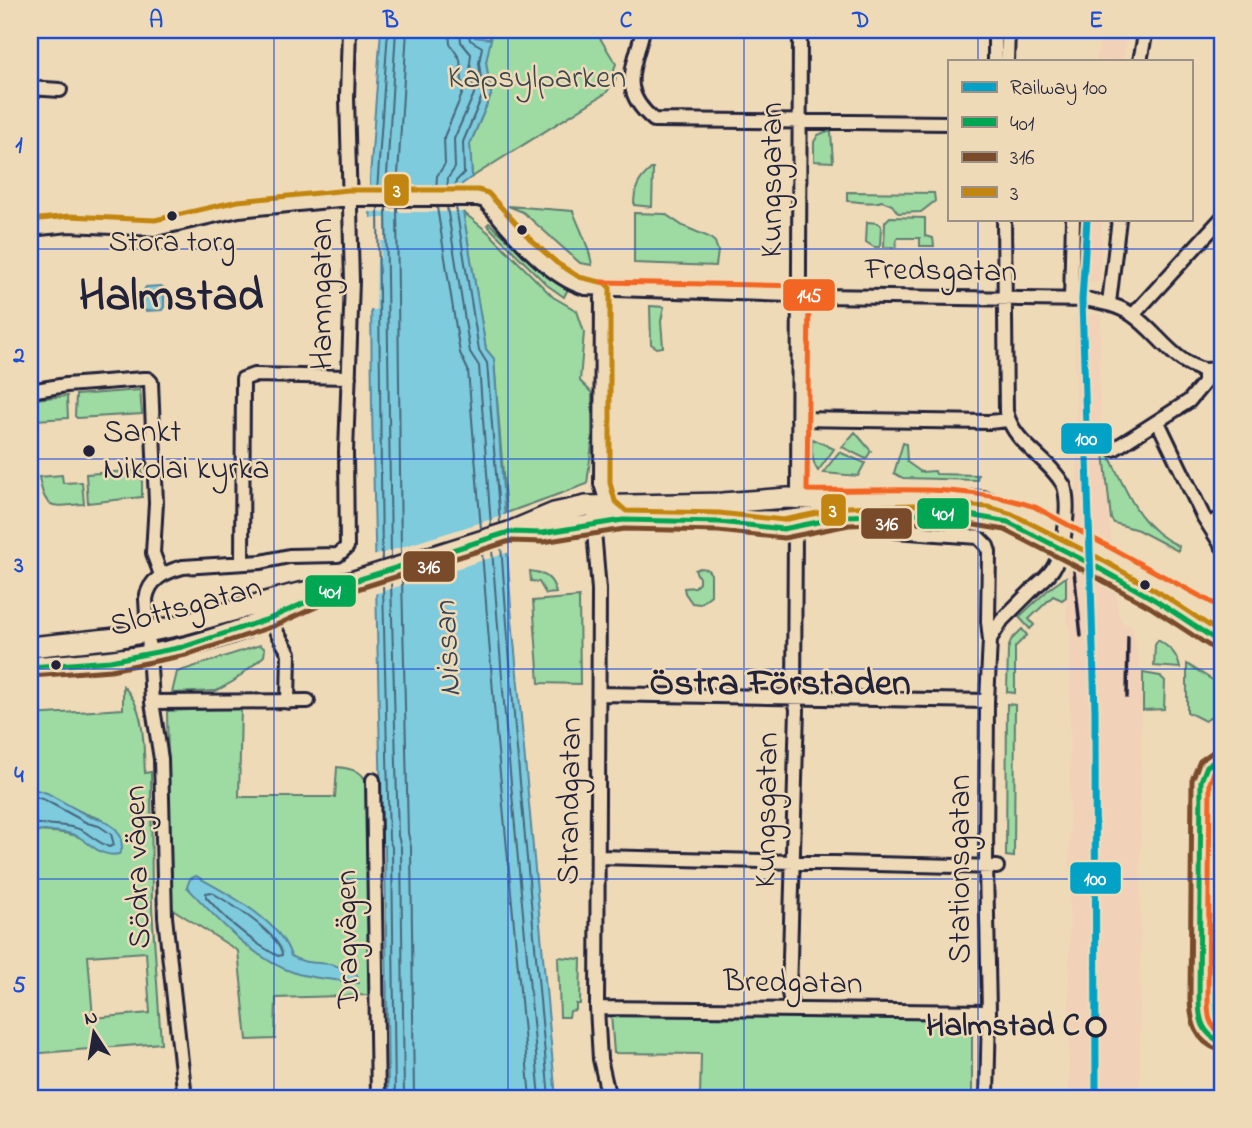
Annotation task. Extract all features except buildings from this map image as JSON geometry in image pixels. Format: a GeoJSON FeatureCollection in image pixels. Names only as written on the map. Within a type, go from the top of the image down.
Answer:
{"type":"FeatureCollection","features":[{"type":"Feature","properties":{"kind":"highway"},"geometry":{"type":"LineString","coordinates":[[509,533],[554,513],[720,513],[798,498],[870,515],[985,509],[1155,600],[1222,645]]}},
{"type":"Feature","properties":{"kind":"highway"},"geometry":{"type":"LineString","coordinates":[[594,512],[623,520],[778,508],[845,508],[928,498],[1031,515],[1222,618]]}},
{"type":"Feature","properties":{"kind":"highway"},"geometry":{"type":"LineString","coordinates":[[720,513],[769,529],[795,528],[845,508]]}},
{"type":"Feature","properties":{"kind":"highway"},"geometry":{"type":"LineString","coordinates":[[509,533],[542,534],[572,528],[594,512]]}},
{"type":"Feature","properties":{"kind":"highway","name":"Slottsgatan"},"geometry":{"type":"LineString","coordinates":[[30,647],[147,633],[351,582],[509,533]]}},
{"type":"Feature","properties":{"kind":"highway","name":"Slottsgatan"},"geometry":{"type":"LineString","coordinates":[[30,667],[149,655],[210,639],[271,618],[351,582]]}},
{"type":"Feature","properties":{"kind":"street","name":"Hamngatan"},"geometry":{"type":"LineString","coordinates":[[242,563],[289,556],[338,555],[347,547],[346,452],[352,281],[347,98],[349,30]]}},
{"type":"Feature","properties":{"kind":"street"},"geometry":{"type":"LineString","coordinates":[[643,30],[631,86],[639,107],[654,120],[948,123]]}},
{"type":"Feature","properties":{"kind":"street","name":"Kungsgatan"},"geometry":{"type":"LineString","coordinates":[[798,498],[800,30]]}},
{"type":"Feature","properties":{"kind":"street"},"geometry":{"type":"LineString","coordinates":[[995,30],[995,60]]}},
{"type":"Feature","properties":{"kind":"street"},"geometry":{"type":"LineString","coordinates":[[1007,60],[1008,30]]}},
{"type":"Feature","properties":{"kind":"street"},"geometry":{"type":"LineString","coordinates":[[1140,60],[1146,30]]}},
{"type":"Feature","properties":{"kind":"street"},"geometry":{"type":"LineString","coordinates":[[30,88],[60,90]]}},
{"type":"Feature","properties":{"kind":"street","name":"Fredsgatan"},"geometry":{"type":"LineString","coordinates":[[349,199],[485,201],[526,245],[560,276],[574,285],[602,290],[1109,303],[1133,315],[1183,361],[1205,370]]}},
{"type":"Feature","properties":{"kind":"street"},"geometry":{"type":"LineString","coordinates":[[30,229],[69,225],[156,229],[239,210],[349,199]]}},
{"type":"Feature","properties":{"kind":"street"},"geometry":{"type":"LineString","coordinates":[[1133,315],[1222,218]]}},
{"type":"Feature","properties":{"kind":"street"},"geometry":{"type":"LineString","coordinates":[[990,640],[1002,620],[1052,571],[1059,557],[1067,506],[1064,486],[1023,443],[1008,420],[1005,394],[1003,220]]}},
{"type":"Feature","properties":{"kind":"street"},"geometry":{"type":"LineString","coordinates":[[1071,300],[1073,220]]}},
{"type":"Feature","properties":{"kind":"street"},"geometry":{"type":"LineString","coordinates":[[1109,303],[1119,220]]}},
{"type":"Feature","properties":{"kind":"street","name":"Strandgatan"},"geometry":{"type":"LineString","coordinates":[[602,290],[601,476],[594,512],[599,590],[597,1008],[600,1059],[609,1098]]}},
{"type":"Feature","properties":{"kind":"street"},"geometry":{"type":"LineString","coordinates":[[1114,449],[1194,397],[1204,383],[1205,370],[1222,369]]}},
{"type":"Feature","properties":{"kind":"street"},"geometry":{"type":"LineString","coordinates":[[30,391],[66,385],[143,379],[151,382],[156,503],[153,553],[161,575],[183,567],[242,563],[243,379],[254,375],[349,377]]}},
{"type":"Feature","properties":{"kind":"street"},"geometry":{"type":"LineString","coordinates":[[798,419],[1008,420]]}},
{"type":"Feature","properties":{"kind":"street"},"geometry":{"type":"LineString","coordinates":[[1158,422],[1203,516],[1222,545]]}},
{"type":"Feature","properties":{"kind":"street","name":"Stationsgatan"},"geometry":{"type":"LineString","coordinates":[[870,515],[895,531],[972,536],[983,540],[987,545],[990,640],[987,701],[992,867],[987,1098]]}},
{"type":"Feature","properties":{"kind":"street"},"geometry":{"type":"LineString","coordinates":[[1209,524],[1222,518]]}},
{"type":"Feature","properties":{"kind":"street","name":"Kungsgatan"},"geometry":{"type":"LineString","coordinates":[[792,1009],[789,993],[797,709],[794,698],[795,528]]}},
{"type":"Feature","properties":{"kind":"street","name":"Södra vägen"},"geometry":{"type":"LineString","coordinates":[[161,575],[147,591],[147,633],[152,702],[161,759],[166,928],[185,1098]]}},
{"type":"Feature","properties":{"kind":"street"},"geometry":{"type":"LineString","coordinates":[[271,618],[289,653],[288,702]]}},
{"type":"Feature","properties":{"kind":"street"},"geometry":{"type":"LineString","coordinates":[[599,694],[976,703],[987,701]]}},
{"type":"Feature","properties":{"kind":"street"},"geometry":{"type":"LineString","coordinates":[[152,702],[308,701]]}},
{"type":"Feature","properties":{"kind":"street","name":"Dragvägen"},"geometry":{"type":"LineString","coordinates":[[373,780],[378,1098]]}},
{"type":"Feature","properties":{"kind":"street"},"geometry":{"type":"LineString","coordinates":[[598,857],[992,867]]}},
{"type":"Feature","properties":{"kind":"street","name":"Bredgatan"},"geometry":{"type":"LineString","coordinates":[[597,1008],[989,1012]]}},
{"type":"Feature","properties":{"kind":"shaded area"},"geometry":{"type":"Polygon","coordinates":[[[1103,30],[1129,30],[1122,60],[1096,60],[1103,30]]]}},
{"type":"Feature","properties":{"kind":"shaded area"},"geometry":{"type":"Polygon","coordinates":[[[1079,220],[1102,220],[1100,283],[1076,283],[1079,220]]]}},
{"type":"Feature","properties":{"kind":"shaded area"},"geometry":{"type":"Polygon","coordinates":[[[1075,314],[1101,315],[1101,430],[1118,611],[1121,620],[1133,628],[1141,675],[1140,1098],[1069,1098],[1070,625],[1066,624],[1067,603],[1062,600],[1066,597],[1066,577],[1077,506],[1075,314]]]}},
{"type":"Feature","properties":{"kind":"green space","name":"Kapsylparken"},"geometry":{"type":"Polygon","coordinates":[[[491,30],[595,30],[616,64],[616,79],[606,93],[472,177],[470,144],[491,95],[486,62],[491,30]]]}},
{"type":"Feature","properties":{"kind":"green space"},"geometry":{"type":"Polygon","coordinates":[[[831,132],[833,162],[814,161],[814,142],[818,135],[831,132]]]}},
{"type":"Feature","properties":{"kind":"green space"},"geometry":{"type":"Polygon","coordinates":[[[651,169],[652,207],[634,205],[638,185],[651,169]]]}},
{"type":"Feature","properties":{"kind":"green space"},"geometry":{"type":"Polygon","coordinates":[[[847,192],[934,193],[935,201],[921,212],[898,213],[892,205],[882,201],[847,201],[847,192]]]}},
{"type":"Feature","properties":{"kind":"green space"},"geometry":{"type":"Polygon","coordinates":[[[508,206],[573,211],[587,244],[592,265],[580,263],[523,212],[508,206]]]}},
{"type":"Feature","properties":{"kind":"green space"},"geometry":{"type":"Polygon","coordinates":[[[463,212],[488,232],[553,297],[577,311],[584,332],[580,381],[592,393],[592,443],[587,484],[506,513],[494,359],[486,349],[463,212]]]}},
{"type":"Feature","properties":{"kind":"green space"},"geometry":{"type":"Polygon","coordinates":[[[634,213],[665,214],[683,226],[709,237],[715,242],[718,251],[716,266],[634,263],[634,213]]]}},
{"type":"Feature","properties":{"kind":"green space"},"geometry":{"type":"Polygon","coordinates":[[[890,217],[925,218],[925,236],[933,238],[934,246],[920,246],[920,238],[897,238],[896,247],[884,247],[885,222],[890,217]]]}},
{"type":"Feature","properties":{"kind":"green space"},"geometry":{"type":"Polygon","coordinates":[[[867,222],[881,226],[880,247],[866,242],[867,222]]]}},
{"type":"Feature","properties":{"kind":"green space"},"geometry":{"type":"Polygon","coordinates":[[[489,223],[568,289],[564,297],[547,285],[487,225],[489,223]]]}},
{"type":"Feature","properties":{"kind":"green space"},"geometry":{"type":"Polygon","coordinates":[[[650,306],[664,307],[661,321],[663,347],[657,348],[651,344],[650,306]]]}},
{"type":"Feature","properties":{"kind":"green space"},"geometry":{"type":"Polygon","coordinates":[[[140,390],[142,414],[75,416],[76,395],[140,390]]]}},
{"type":"Feature","properties":{"kind":"green space"},"geometry":{"type":"Polygon","coordinates":[[[67,396],[68,418],[35,420],[34,399],[67,396]]]}},
{"type":"Feature","properties":{"kind":"green space"},"geometry":{"type":"Polygon","coordinates":[[[855,432],[871,451],[866,459],[842,447],[855,432]]]}},
{"type":"Feature","properties":{"kind":"green space"},"geometry":{"type":"Polygon","coordinates":[[[813,439],[834,449],[818,471],[812,455],[813,439]]]}},
{"type":"Feature","properties":{"kind":"green space"},"geometry":{"type":"Polygon","coordinates":[[[903,443],[906,444],[907,462],[921,472],[978,475],[977,480],[903,478],[894,473],[903,443]]]}},
{"type":"Feature","properties":{"kind":"green space"},"geometry":{"type":"Polygon","coordinates":[[[1107,451],[1127,493],[1143,518],[1153,529],[1179,546],[1178,551],[1138,530],[1114,523],[1111,519],[1104,453],[1107,451]]]}},
{"type":"Feature","properties":{"kind":"green space"},"geometry":{"type":"Polygon","coordinates":[[[839,452],[865,463],[858,476],[823,473],[839,452]]]}},
{"type":"Feature","properties":{"kind":"green space"},"geometry":{"type":"Polygon","coordinates":[[[142,470],[142,497],[88,503],[86,474],[142,470]]]}},
{"type":"Feature","properties":{"kind":"green space"},"geometry":{"type":"Polygon","coordinates":[[[62,475],[63,483],[82,482],[84,504],[57,506],[47,501],[39,477],[62,475]]]}},
{"type":"Feature","properties":{"kind":"green space"},"geometry":{"type":"Polygon","coordinates":[[[707,569],[711,574],[711,595],[700,604],[692,603],[684,588],[695,587],[699,583],[695,570],[707,569]]]}},
{"type":"Feature","properties":{"kind":"green space"},"geometry":{"type":"Polygon","coordinates":[[[530,571],[548,577],[556,593],[546,594],[539,582],[531,581],[530,571]]]}},
{"type":"Feature","properties":{"kind":"green space"},"geometry":{"type":"Polygon","coordinates":[[[1066,577],[1066,597],[1062,600],[1053,596],[1029,619],[1034,625],[1030,629],[1019,617],[1066,577]]]}},
{"type":"Feature","properties":{"kind":"green space"},"geometry":{"type":"Polygon","coordinates":[[[579,597],[580,684],[539,683],[533,601],[579,597]]]}},
{"type":"Feature","properties":{"kind":"green space"},"geometry":{"type":"Polygon","coordinates":[[[1022,629],[1027,635],[1015,647],[1015,693],[1007,692],[1008,650],[1011,640],[1022,629]]]}},
{"type":"Feature","properties":{"kind":"green space"},"geometry":{"type":"Polygon","coordinates":[[[1158,640],[1172,651],[1180,668],[1154,666],[1155,645],[1158,640]]]}},
{"type":"Feature","properties":{"kind":"green space"},"geometry":{"type":"Polygon","coordinates":[[[260,645],[265,649],[264,656],[234,681],[216,691],[172,693],[177,672],[260,645]]]}},
{"type":"Feature","properties":{"kind":"green space"},"geometry":{"type":"Polygon","coordinates":[[[1187,664],[1222,686],[1222,710],[1205,721],[1187,712],[1187,664]]]}},
{"type":"Feature","properties":{"kind":"green space"},"geometry":{"type":"Polygon","coordinates":[[[1143,673],[1160,676],[1165,681],[1164,709],[1143,710],[1143,673]]]}},
{"type":"Feature","properties":{"kind":"green space"},"geometry":{"type":"Polygon","coordinates":[[[123,686],[140,716],[145,773],[151,772],[152,907],[161,1043],[30,1054],[30,830],[73,835],[103,852],[119,853],[102,819],[30,788],[30,708],[31,715],[123,709],[123,686]],[[146,952],[88,956],[93,1018],[150,1013],[146,952]]]}},
{"type":"Feature","properties":{"kind":"green space"},"geometry":{"type":"Polygon","coordinates":[[[1007,704],[1015,705],[1014,857],[1006,856],[1007,704]]]}},
{"type":"Feature","properties":{"kind":"green space"},"geometry":{"type":"Polygon","coordinates":[[[241,708],[239,797],[335,797],[337,767],[354,770],[363,776],[372,804],[370,995],[276,998],[275,1039],[247,1040],[238,951],[171,908],[167,711],[241,708]]]}},
{"type":"Feature","properties":{"kind":"green space"},"geometry":{"type":"Polygon","coordinates":[[[1209,949],[1214,950],[1222,969],[1222,1032],[1211,1021],[1208,1011],[1209,949]]]}},
{"type":"Feature","properties":{"kind":"green space"},"geometry":{"type":"Polygon","coordinates":[[[558,957],[581,959],[580,1004],[576,1004],[576,1010],[570,1011],[569,1017],[560,1017],[558,957]]]}},
{"type":"Feature","properties":{"kind":"green space"},"geometry":{"type":"Polygon","coordinates":[[[611,1014],[813,1014],[816,1017],[972,1022],[972,1098],[700,1098],[701,1054],[614,1053],[611,1014]]]}},
{"type":"Feature","properties":{"kind":"water","name":"Nissan"},"geometry":{"type":"Polygon","coordinates":[[[381,30],[475,30],[475,37],[491,39],[486,62],[491,95],[470,144],[472,177],[462,184],[463,212],[486,349],[494,359],[511,608],[556,1098],[388,1098],[385,846],[382,845],[372,409],[370,178],[381,30]]]}},
{"type":"Feature","properties":{"kind":"water"},"geometry":{"type":"Polygon","coordinates":[[[146,287],[164,288],[164,307],[162,310],[146,311],[144,290],[146,287]]]}},
{"type":"Feature","properties":{"kind":"water"},"geometry":{"type":"Polygon","coordinates":[[[30,788],[47,793],[90,817],[102,819],[116,829],[121,837],[122,849],[119,854],[102,852],[74,835],[30,830],[30,788]]]}},
{"type":"Feature","properties":{"kind":"water"},"geometry":{"type":"Polygon","coordinates":[[[196,876],[265,920],[285,943],[291,956],[305,962],[340,967],[357,975],[358,983],[298,974],[266,959],[237,938],[187,887],[190,879],[196,876]]]}},
{"type":"Feature","properties":{"kind":"pier"},"geometry":{"type":"Polygon","coordinates":[[[369,186],[465,187],[465,210],[369,212],[369,186]]]}},
{"type":"Feature","properties":{"kind":"pier"},"geometry":{"type":"Polygon","coordinates":[[[367,215],[370,215],[370,218],[385,218],[385,241],[381,241],[381,258],[377,258],[376,310],[369,310],[367,301],[367,215]]]}},
{"type":"Feature","properties":{"kind":"pier"},"geometry":{"type":"Polygon","coordinates":[[[508,514],[510,552],[374,594],[373,556],[508,514]]]}},
{"type":"Feature","properties":{"kind":"railway"},"geometry":{"type":"LineString","coordinates":[[1073,562],[1081,636]]}},
{"type":"Feature","properties":{"kind":"railway"},"geometry":{"type":"LineString","coordinates":[[1127,697],[1128,637]]}},
{"type":"Feature","properties":{"kind":"rail line","name":"100"},"geometry":{"type":"LineString","coordinates":[[1087,220],[1082,300],[1095,711],[1096,1098]]}},
{"type":"Feature","properties":{"kind":"transit line","name":"3"},"geometry":{"type":"LineString","coordinates":[[30,220],[69,216],[155,220],[238,201],[348,190],[478,190],[488,193],[533,242],[557,263],[579,277],[605,283],[610,288],[610,483],[615,501],[626,511],[719,513],[783,520],[847,507],[948,504],[988,507],[1012,514],[1097,557],[1160,593],[1222,634]]}},
{"type":"Feature","properties":{"kind":"transit line","name":"145"},"geometry":{"type":"LineString","coordinates":[[602,282],[804,286],[809,294],[807,490],[951,491],[1007,499],[1035,507],[1222,608]]}},
{"type":"Feature","properties":{"kind":"transit line","name":"401"},"geometry":{"type":"LineString","coordinates":[[30,667],[110,661],[183,647],[271,618],[351,582],[509,532],[542,533],[623,520],[719,522],[783,529],[848,516],[927,513],[964,514],[1008,522],[1155,600],[1222,644]]}},
{"type":"Feature","properties":{"kind":"transit line","name":"316"},"geometry":{"type":"LineString","coordinates":[[31,676],[111,670],[186,655],[274,626],[354,590],[510,541],[543,542],[624,529],[718,531],[784,538],[849,525],[927,522],[963,523],[1005,530],[1150,607],[1217,651]]}},
{"type":"Feature","properties":{"kind":"transit line","name":"316"},"geometry":{"type":"LineString","coordinates":[[1217,749],[1200,761],[1192,780],[1190,999],[1196,1030],[1204,1042],[1219,1050]]}},
{"type":"Feature","properties":{"kind":"transit line","name":"401"},"geometry":{"type":"LineString","coordinates":[[1222,757],[1207,766],[1201,781],[1199,999],[1206,1031],[1222,1042]]}},
{"type":"Feature","properties":{"kind":"transit line","name":"145"},"geometry":{"type":"LineString","coordinates":[[1222,767],[1214,772],[1210,783],[1208,999],[1211,1023],[1222,1033]]}},
{"type":"Feature","properties":{"kind":"place","name":"Stora torg"},"geometry":{"type":"Point","coordinates":[172,216]}},
{"type":"Feature","properties":{"kind":"place","name":"Sankt Nikolai kyrka"},"geometry":{"type":"Point","coordinates":[89,451]}},
{"type":"Feature","properties":{"kind":"place","name":"Halmstad C"},"geometry":{"type":"Point","coordinates":[1096,1027]}},
{"type":"Feature","properties":{"kind":"district","name":"Halmstad"},"geometry":{"type":"Point","coordinates":[171,297]}},
{"type":"Feature","properties":{"kind":"district","name":"Östra Förstaden"},"geometry":{"type":"Point","coordinates":[780,685]}}]}
